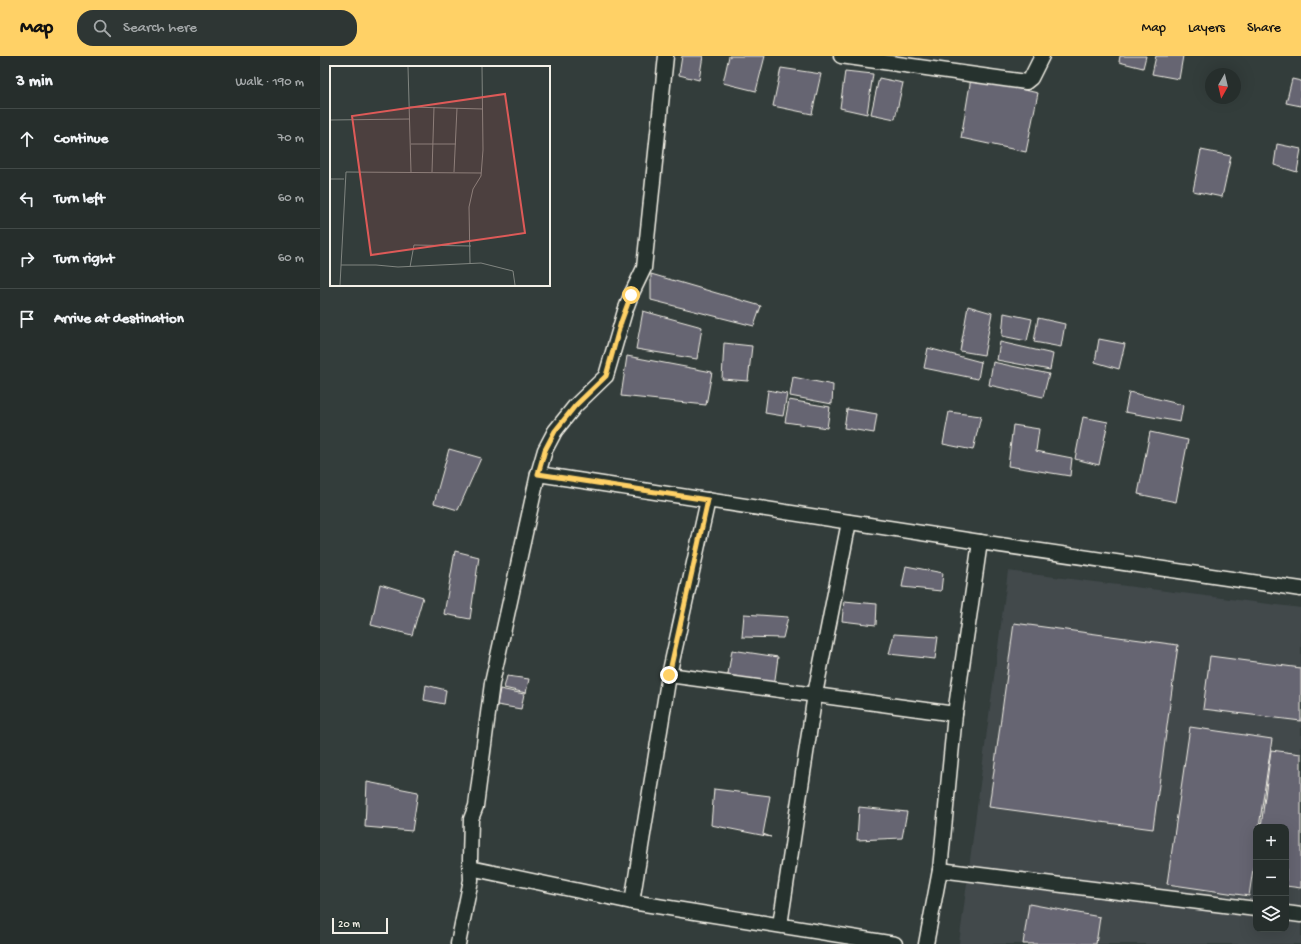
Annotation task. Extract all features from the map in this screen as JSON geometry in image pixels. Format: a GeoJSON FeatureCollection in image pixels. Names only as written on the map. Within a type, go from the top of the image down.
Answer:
{"type":"FeatureCollection","features":[{"type":"Feature","properties":{"kind":"street"},"geometry":{"type":"LineString","coordinates":[[458,944],[471,880],[471,819],[476,806],[492,683],[538,474],[545,450],[555,431],[575,406],[606,376],[625,311],[644,268],[666,56]]}},
{"type":"Feature","properties":{"kind":"street"},"geometry":{"type":"LineString","coordinates":[[841,56],[1026,82],[1031,78],[1042,56]]}},
{"type":"Feature","properties":{"kind":"street"},"geometry":{"type":"LineString","coordinates":[[538,474],[980,542],[1301,589]]}},
{"type":"Feature","properties":{"kind":"street"},"geometry":{"type":"LineString","coordinates":[[632,902],[669,675],[708,500]]}},
{"type":"Feature","properties":{"kind":"street"},"geometry":{"type":"LineString","coordinates":[[780,925],[815,694],[849,522]]}},
{"type":"Feature","properties":{"kind":"street"},"geometry":{"type":"LineString","coordinates":[[926,944],[940,870],[955,714],[980,542]]}},
{"type":"Feature","properties":{"kind":"street"},"geometry":{"type":"LineString","coordinates":[[669,675],[955,714]]}},
{"type":"Feature","properties":{"kind":"street"},"geometry":{"type":"LineString","coordinates":[[470,868],[632,902],[895,944]]}},
{"type":"Feature","properties":{"kind":"street"},"geometry":{"type":"LineString","coordinates":[[940,870],[1253,909]]}},
{"type":"Feature","properties":{"kind":"street"},"geometry":{"type":"LineString","coordinates":[[1289,913],[1301,915]]}},
{"type":"Feature","properties":{"kind":"shaded area"},"geometry":{"type":"Polygon","coordinates":[[[1008,571],[1301,608],[1301,944],[959,944],[1008,571]]]}},
{"type":"Feature","properties":{"kind":"building"},"geometry":{"type":"Polygon","coordinates":[[[682,56],[703,56],[699,80],[679,75],[682,56]]]}},
{"type":"Feature","properties":{"kind":"building"},"geometry":{"type":"Polygon","coordinates":[[[729,56],[765,56],[756,91],[723,83],[729,56]]]}},
{"type":"Feature","properties":{"kind":"building"},"geometry":{"type":"Polygon","coordinates":[[[1120,56],[1146,56],[1143,68],[1119,62],[1120,56]]]}},
{"type":"Feature","properties":{"kind":"building"},"geometry":{"type":"Polygon","coordinates":[[[1156,56],[1183,56],[1179,79],[1152,74],[1156,56]]]}},
{"type":"Feature","properties":{"kind":"building"},"geometry":{"type":"Polygon","coordinates":[[[781,68],[821,74],[812,114],[773,106],[781,68]]]}},
{"type":"Feature","properties":{"kind":"building"},"geometry":{"type":"Polygon","coordinates":[[[845,71],[873,74],[867,114],[840,108],[845,71]]]}},
{"type":"Feature","properties":{"kind":"building"},"geometry":{"type":"Polygon","coordinates":[[[879,78],[903,83],[895,119],[871,114],[879,78]]]}},
{"type":"Feature","properties":{"kind":"building"},"geometry":{"type":"Polygon","coordinates":[[[971,78],[1038,93],[1026,152],[961,138],[971,78]]]}},
{"type":"Feature","properties":{"kind":"building"},"geometry":{"type":"Polygon","coordinates":[[[1292,79],[1301,81],[1301,106],[1286,103],[1292,79]]]}},
{"type":"Feature","properties":{"kind":"building"},"geometry":{"type":"Polygon","coordinates":[[[1277,144],[1301,149],[1297,172],[1274,165],[1277,144]]]}},
{"type":"Feature","properties":{"kind":"building"},"geometry":{"type":"Polygon","coordinates":[[[1201,150],[1231,156],[1222,197],[1193,191],[1201,150]]]}},
{"type":"Feature","properties":{"kind":"building"},"geometry":{"type":"Polygon","coordinates":[[[651,274],[761,306],[754,326],[651,300],[651,274]]]}},
{"type":"Feature","properties":{"kind":"building"},"geometry":{"type":"Polygon","coordinates":[[[968,306],[992,313],[984,355],[960,351],[968,306]]]}},
{"type":"Feature","properties":{"kind":"building"},"geometry":{"type":"Polygon","coordinates":[[[643,311],[702,327],[697,359],[636,349],[643,311]]]}},
{"type":"Feature","properties":{"kind":"building"},"geometry":{"type":"Polygon","coordinates":[[[1004,313],[1032,319],[1027,341],[1002,336],[1004,313]]]}},
{"type":"Feature","properties":{"kind":"building"},"geometry":{"type":"Polygon","coordinates":[[[1038,318],[1065,324],[1061,347],[1034,342],[1038,318]]]}},
{"type":"Feature","properties":{"kind":"building"},"geometry":{"type":"Polygon","coordinates":[[[1099,339],[1125,344],[1119,369],[1095,362],[1099,339]]]}},
{"type":"Feature","properties":{"kind":"building"},"geometry":{"type":"Polygon","coordinates":[[[1000,342],[1053,354],[1050,370],[997,360],[1000,342]]]}},
{"type":"Feature","properties":{"kind":"building"},"geometry":{"type":"Polygon","coordinates":[[[724,343],[752,346],[748,381],[722,379],[724,343]]]}},
{"type":"Feature","properties":{"kind":"building"},"geometry":{"type":"Polygon","coordinates":[[[928,348],[981,362],[978,379],[924,368],[928,348]]]}},
{"type":"Feature","properties":{"kind":"building"},"geometry":{"type":"Polygon","coordinates":[[[627,356],[712,372],[706,405],[621,396],[627,356]]]}},
{"type":"Feature","properties":{"kind":"building"},"geometry":{"type":"Polygon","coordinates":[[[993,362],[1049,374],[1043,397],[989,385],[993,362]]]}},
{"type":"Feature","properties":{"kind":"building"},"geometry":{"type":"Polygon","coordinates":[[[793,377],[833,385],[832,404],[790,396],[793,377]]]}},
{"type":"Feature","properties":{"kind":"building"},"geometry":{"type":"Polygon","coordinates":[[[768,390],[787,394],[783,416],[765,413],[768,390]]]}},
{"type":"Feature","properties":{"kind":"building"},"geometry":{"type":"Polygon","coordinates":[[[1129,392],[1183,405],[1180,422],[1125,412],[1129,392]]]}},
{"type":"Feature","properties":{"kind":"building"},"geometry":{"type":"Polygon","coordinates":[[[789,400],[830,407],[827,428],[785,422],[789,400]]]}},
{"type":"Feature","properties":{"kind":"building"},"geometry":{"type":"Polygon","coordinates":[[[847,409],[877,414],[874,433],[844,428],[847,409]]]}},
{"type":"Feature","properties":{"kind":"building"},"geometry":{"type":"Polygon","coordinates":[[[949,412],[981,416],[973,450],[943,444],[949,412]]]}},
{"type":"Feature","properties":{"kind":"building"},"geometry":{"type":"Polygon","coordinates":[[[1083,417],[1108,422],[1099,465],[1075,459],[1083,417]]]}},
{"type":"Feature","properties":{"kind":"building"},"geometry":{"type":"Polygon","coordinates":[[[1013,425],[1039,429],[1036,451],[1072,458],[1070,476],[1008,466],[1013,425]]]}},
{"type":"Feature","properties":{"kind":"building"},"geometry":{"type":"Polygon","coordinates":[[[1150,432],[1188,440],[1176,502],[1138,494],[1150,432]]]}},
{"type":"Feature","properties":{"kind":"building"},"geometry":{"type":"Polygon","coordinates":[[[449,449],[481,458],[458,510],[434,503],[449,449]]]}},
{"type":"Feature","properties":{"kind":"building"},"geometry":{"type":"Polygon","coordinates":[[[455,551],[479,557],[470,619],[444,614],[455,551]]]}},
{"type":"Feature","properties":{"kind":"building"},"geometry":{"type":"Polygon","coordinates":[[[906,566],[943,573],[941,591],[902,587],[906,566]]]}},
{"type":"Feature","properties":{"kind":"building"},"geometry":{"type":"Polygon","coordinates":[[[380,584],[423,597],[412,635],[371,625],[380,584]]]}},
{"type":"Feature","properties":{"kind":"building"},"geometry":{"type":"Polygon","coordinates":[[[844,601],[877,604],[876,625],[842,621],[844,601]]]}},
{"type":"Feature","properties":{"kind":"building"},"geometry":{"type":"Polygon","coordinates":[[[744,614],[788,617],[783,638],[742,637],[744,614]]]}},
{"type":"Feature","properties":{"kind":"building"},"geometry":{"type":"Polygon","coordinates":[[[1014,623],[1178,645],[1153,829],[989,807],[1014,623]]]}},
{"type":"Feature","properties":{"kind":"building"},"geometry":{"type":"Polygon","coordinates":[[[894,634],[938,637],[935,659],[889,654],[894,634]]]}},
{"type":"Feature","properties":{"kind":"building"},"geometry":{"type":"Polygon","coordinates":[[[732,650],[778,657],[774,687],[727,680],[732,650]]]}},
{"type":"Feature","properties":{"kind":"building"},"geometry":{"type":"Polygon","coordinates":[[[1210,656],[1301,668],[1301,721],[1203,709],[1210,656]]]}},
{"type":"Feature","properties":{"kind":"building"},"geometry":{"type":"Polygon","coordinates":[[[507,676],[529,679],[526,693],[504,688],[507,676]]]}},
{"type":"Feature","properties":{"kind":"building"},"geometry":{"type":"Polygon","coordinates":[[[426,685],[446,690],[444,704],[424,700],[426,685]]]}},
{"type":"Feature","properties":{"kind":"building"},"geometry":{"type":"Polygon","coordinates":[[[500,689],[524,694],[521,709],[497,705],[500,689]]]}},
{"type":"Feature","properties":{"kind":"building"},"geometry":{"type":"Polygon","coordinates":[[[1190,727],[1272,739],[1259,824],[1253,824],[1253,869],[1249,896],[1167,884],[1190,727]]]}},
{"type":"Feature","properties":{"kind":"building"},"geometry":{"type":"Polygon","coordinates":[[[1271,750],[1301,754],[1301,888],[1289,886],[1289,824],[1261,824],[1271,750]]]}},
{"type":"Feature","properties":{"kind":"building"},"geometry":{"type":"Polygon","coordinates":[[[367,782],[418,792],[412,831],[365,827],[367,782]]]}},
{"type":"Feature","properties":{"kind":"building"},"geometry":{"type":"Polygon","coordinates":[[[714,789],[770,796],[763,834],[771,837],[711,825],[714,789]]]}},
{"type":"Feature","properties":{"kind":"building"},"geometry":{"type":"Polygon","coordinates":[[[859,807],[907,812],[902,838],[857,840],[859,807]]]}},
{"type":"Feature","properties":{"kind":"building"},"geometry":{"type":"Polygon","coordinates":[[[1029,904],[1100,917],[1096,944],[1023,944],[1029,904]]]}},
{"type":"Feature","properties":{"kind":"route"},"geometry":{"type":"LineString","coordinates":[[631,295],[621,322],[606,376],[575,406],[555,431],[545,450],[538,474],[708,500],[669,675]]}}]}
